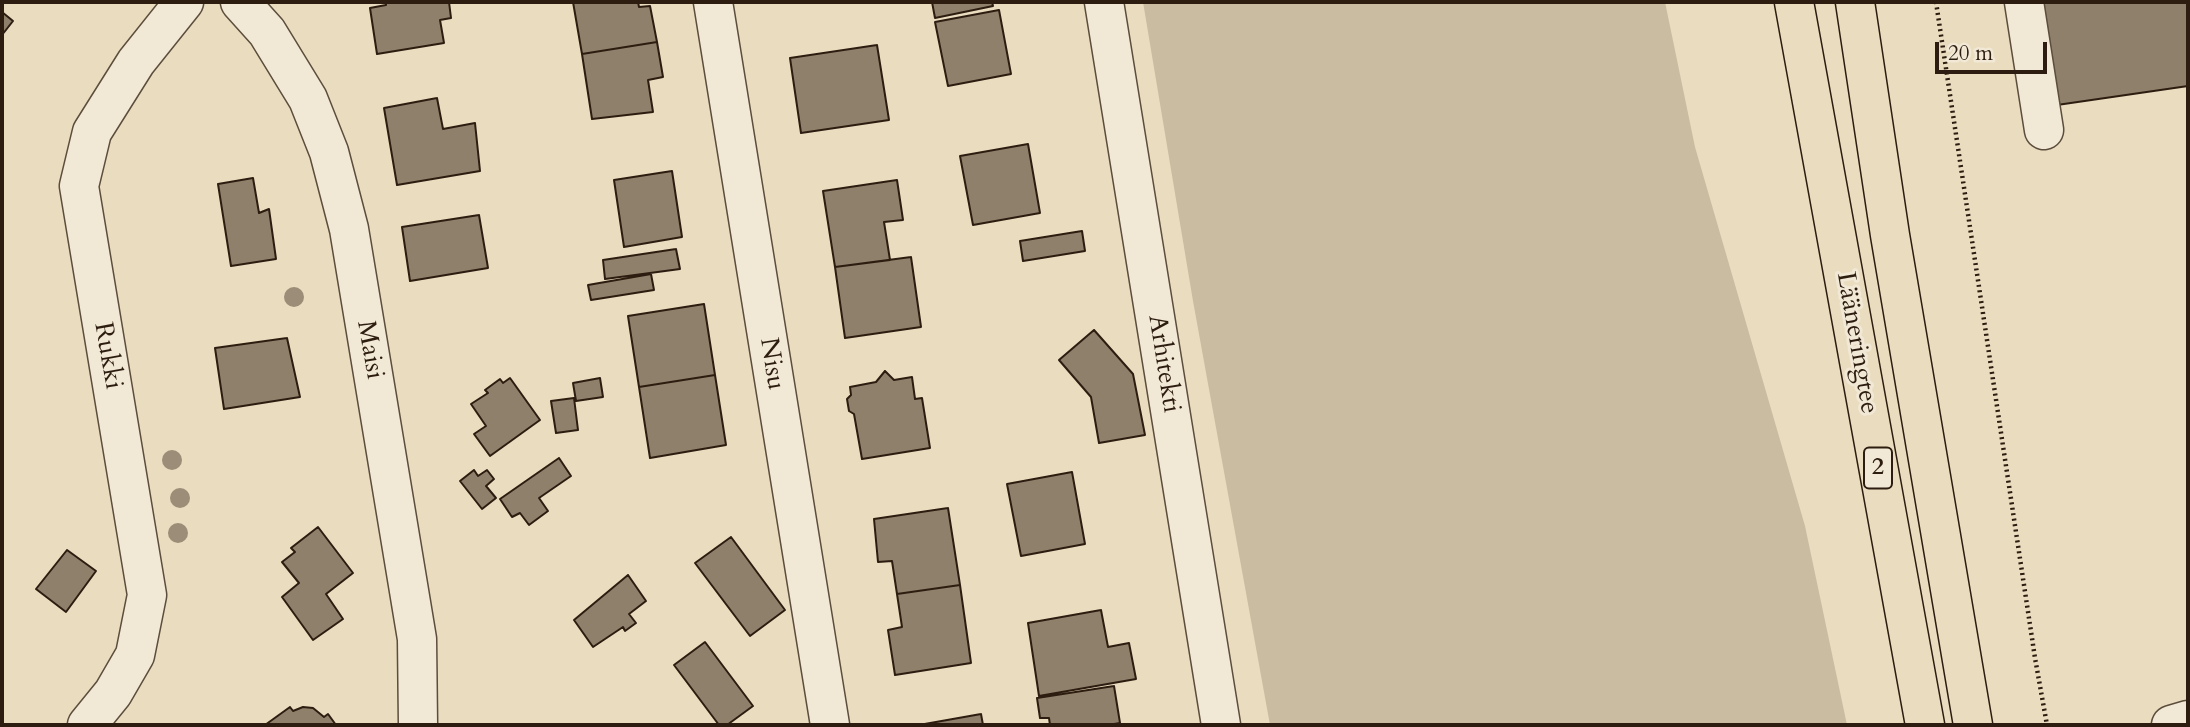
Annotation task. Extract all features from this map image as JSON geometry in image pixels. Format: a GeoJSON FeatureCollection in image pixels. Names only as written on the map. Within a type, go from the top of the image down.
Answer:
{"type":"FeatureCollection","features":[{"type":"Feature","properties":{"kind":"highway","name":"Lääneringtee"},"geometry":{"type":"LineString","coordinates":[[1794,2],[1925,725]]}},
{"type":"Feature","properties":{"kind":"highway","name":"Lääneringtee"},"geometry":{"type":"LineString","coordinates":[[1855,2],[1890,235],[1973,725]]}},
{"type":"Feature","properties":{"kind":"street","name":"Rukki"},"geometry":{"type":"LineString","coordinates":[[88,725],[113,693],[135,655],[147,596],[79,186],[92,132],[136,62],[184,2]]}},
{"type":"Feature","properties":{"kind":"street","name":"Maisi"},"geometry":{"type":"LineString","coordinates":[[240,2],[267,32],[308,99],[329,152],[349,229],[417,639],[418,725]]}},
{"type":"Feature","properties":{"kind":"street","name":"Nisu"},"geometry":{"type":"LineString","coordinates":[[713,2],[830,725]]}},
{"type":"Feature","properties":{"kind":"street","name":"Arhitekti"},"geometry":{"type":"LineString","coordinates":[[1104,2],[1221,725]]}},
{"type":"Feature","properties":{"kind":"street"},"geometry":{"type":"LineString","coordinates":[[2024,2],[2044,130]]}},
{"type":"Feature","properties":{"kind":"street"},"geometry":{"type":"LineString","coordinates":[[2171,725],[2188,720]]}},
{"type":"Feature","properties":{"kind":"path"},"geometry":{"type":"LineString","coordinates":[[1936,2],[2047,725]]}},
{"type":"Feature","properties":{"kind":"shaded area"},"geometry":{"type":"Polygon","coordinates":[[[1143,2],[1665,2],[1695,147],[1805,526],[1847,725],[1270,725],[1193,301],[1143,2]]]}},
{"type":"Feature","properties":{"kind":"building"},"geometry":{"type":"Polygon","coordinates":[[[386,2],[449,2],[451,18],[440,20],[444,43],[377,54],[370,8],[386,5],[386,2]]]}},
{"type":"Feature","properties":{"kind":"building"},"geometry":{"type":"Polygon","coordinates":[[[573,2],[638,2],[639,7],[650,6],[657,42],[582,54],[573,2]]]}},
{"type":"Feature","properties":{"kind":"building"},"geometry":{"type":"Polygon","coordinates":[[[932,2],[992,2],[993,6],[935,18],[932,2]]]}},
{"type":"Feature","properties":{"kind":"building"},"geometry":{"type":"Polygon","coordinates":[[[2042,2],[2188,2],[2188,86],[2057,105],[2042,2]]]}},
{"type":"Feature","properties":{"kind":"building"},"geometry":{"type":"Polygon","coordinates":[[[999,10],[1011,74],[948,86],[935,22],[999,10]]]}},
{"type":"Feature","properties":{"kind":"building"},"geometry":{"type":"Polygon","coordinates":[[[2,12],[13,21],[2,35],[2,12]]]}},
{"type":"Feature","properties":{"kind":"building"},"geometry":{"type":"Polygon","coordinates":[[[657,42],[663,77],[648,80],[653,112],[592,119],[582,54],[657,42]]]}},
{"type":"Feature","properties":{"kind":"building"},"geometry":{"type":"Polygon","coordinates":[[[877,45],[889,120],[801,133],[790,58],[877,45]]]}},
{"type":"Feature","properties":{"kind":"building"},"geometry":{"type":"Polygon","coordinates":[[[437,98],[443,129],[475,123],[480,171],[397,185],[384,108],[437,98]]]}},
{"type":"Feature","properties":{"kind":"building"},"geometry":{"type":"Polygon","coordinates":[[[1028,144],[1040,213],[973,225],[960,156],[1028,144]]]}},
{"type":"Feature","properties":{"kind":"building"},"geometry":{"type":"Polygon","coordinates":[[[672,171],[682,237],[624,247],[614,180],[672,171]]]}},
{"type":"Feature","properties":{"kind":"building"},"geometry":{"type":"Polygon","coordinates":[[[253,178],[259,213],[269,209],[276,259],[231,266],[218,184],[253,178]]]}},
{"type":"Feature","properties":{"kind":"building"},"geometry":{"type":"Polygon","coordinates":[[[897,180],[903,220],[884,222],[890,260],[835,267],[823,191],[897,180]]]}},
{"type":"Feature","properties":{"kind":"building"},"geometry":{"type":"Polygon","coordinates":[[[479,215],[488,268],[410,281],[402,227],[479,215]]]}},
{"type":"Feature","properties":{"kind":"building"},"geometry":{"type":"Polygon","coordinates":[[[1082,231],[1085,251],[1023,261],[1020,241],[1082,231]]]}},
{"type":"Feature","properties":{"kind":"building"},"geometry":{"type":"Polygon","coordinates":[[[676,249],[680,269],[605,279],[603,260],[676,249]]]}},
{"type":"Feature","properties":{"kind":"building"},"geometry":{"type":"Polygon","coordinates":[[[911,257],[921,327],[845,338],[835,267],[911,257]]]}},
{"type":"Feature","properties":{"kind":"building"},"geometry":{"type":"Polygon","coordinates":[[[651,274],[654,290],[591,300],[588,285],[651,274]]]}},
{"type":"Feature","properties":{"kind":"building"},"geometry":{"type":"Polygon","coordinates":[[[704,304],[715,375],[639,387],[628,316],[704,304]]]}},
{"type":"Feature","properties":{"kind":"building"},"geometry":{"type":"Polygon","coordinates":[[[1094,330],[1133,374],[1145,435],[1099,443],[1091,397],[1059,360],[1094,330]]]}},
{"type":"Feature","properties":{"kind":"building"},"geometry":{"type":"Polygon","coordinates":[[[287,338],[300,397],[224,409],[215,348],[287,338]]]}},
{"type":"Feature","properties":{"kind":"building"},"geometry":{"type":"Polygon","coordinates":[[[885,371],[894,380],[912,377],[915,399],[922,398],[930,448],[862,459],[854,414],[849,411],[847,399],[851,395],[850,387],[876,382],[885,371]]]}},
{"type":"Feature","properties":{"kind":"building"},"geometry":{"type":"Polygon","coordinates":[[[715,375],[726,445],[650,458],[639,387],[715,375]]]}},
{"type":"Feature","properties":{"kind":"building"},"geometry":{"type":"Polygon","coordinates":[[[510,378],[540,420],[490,456],[474,434],[486,426],[471,404],[488,393],[485,390],[500,379],[503,383],[510,378]]]}},
{"type":"Feature","properties":{"kind":"building"},"geometry":{"type":"Polygon","coordinates":[[[600,378],[603,397],[576,401],[573,383],[600,378]]]}},
{"type":"Feature","properties":{"kind":"building"},"geometry":{"type":"Polygon","coordinates":[[[574,398],[578,430],[556,433],[551,401],[574,398]]]}},
{"type":"Feature","properties":{"kind":"building"},"geometry":{"type":"Polygon","coordinates":[[[559,458],[571,476],[539,498],[548,511],[529,525],[520,513],[512,517],[500,499],[559,458]]]}},
{"type":"Feature","properties":{"kind":"building"},"geometry":{"type":"Polygon","coordinates":[[[474,470],[478,476],[487,470],[494,479],[486,486],[496,498],[482,509],[460,481],[474,470]]]}},
{"type":"Feature","properties":{"kind":"building"},"geometry":{"type":"Polygon","coordinates":[[[1072,472],[1085,544],[1021,556],[1007,484],[1072,472]]]}},
{"type":"Feature","properties":{"kind":"building"},"geometry":{"type":"Polygon","coordinates":[[[948,508],[960,585],[897,594],[892,561],[878,562],[874,519],[948,508]]]}},
{"type":"Feature","properties":{"kind":"building"},"geometry":{"type":"Polygon","coordinates":[[[318,527],[353,573],[326,594],[343,619],[313,640],[282,597],[299,583],[282,562],[295,552],[291,548],[318,527]]]}},
{"type":"Feature","properties":{"kind":"building"},"geometry":{"type":"Polygon","coordinates":[[[731,537],[785,610],[750,636],[695,563],[731,537]]]}},
{"type":"Feature","properties":{"kind":"building"},"geometry":{"type":"Polygon","coordinates":[[[67,550],[96,571],[66,612],[36,589],[67,550]]]}},
{"type":"Feature","properties":{"kind":"building"},"geometry":{"type":"Polygon","coordinates":[[[628,575],[646,601],[629,614],[636,623],[625,631],[623,627],[593,647],[574,620],[628,575]]]}},
{"type":"Feature","properties":{"kind":"building"},"geometry":{"type":"Polygon","coordinates":[[[960,585],[971,663],[895,675],[888,630],[902,627],[897,594],[960,585]]]}},
{"type":"Feature","properties":{"kind":"building"},"geometry":{"type":"Polygon","coordinates":[[[1101,610],[1108,647],[1129,643],[1136,679],[1039,696],[1028,623],[1101,610]]]}},
{"type":"Feature","properties":{"kind":"building"},"geometry":{"type":"Polygon","coordinates":[[[705,642],[753,706],[727,725],[719,725],[674,665],[705,642]]]}},
{"type":"Feature","properties":{"kind":"building"},"geometry":{"type":"Polygon","coordinates":[[[1114,686],[1120,723],[1050,725],[1049,718],[1040,718],[1037,698],[1114,686]]]}},
{"type":"Feature","properties":{"kind":"building"},"geometry":{"type":"Polygon","coordinates":[[[290,707],[293,711],[303,707],[313,708],[324,717],[328,714],[336,725],[265,725],[290,707]]]}},
{"type":"Feature","properties":{"kind":"building"},"geometry":{"type":"Polygon","coordinates":[[[981,714],[983,725],[919,725],[981,714]]]}}]}
